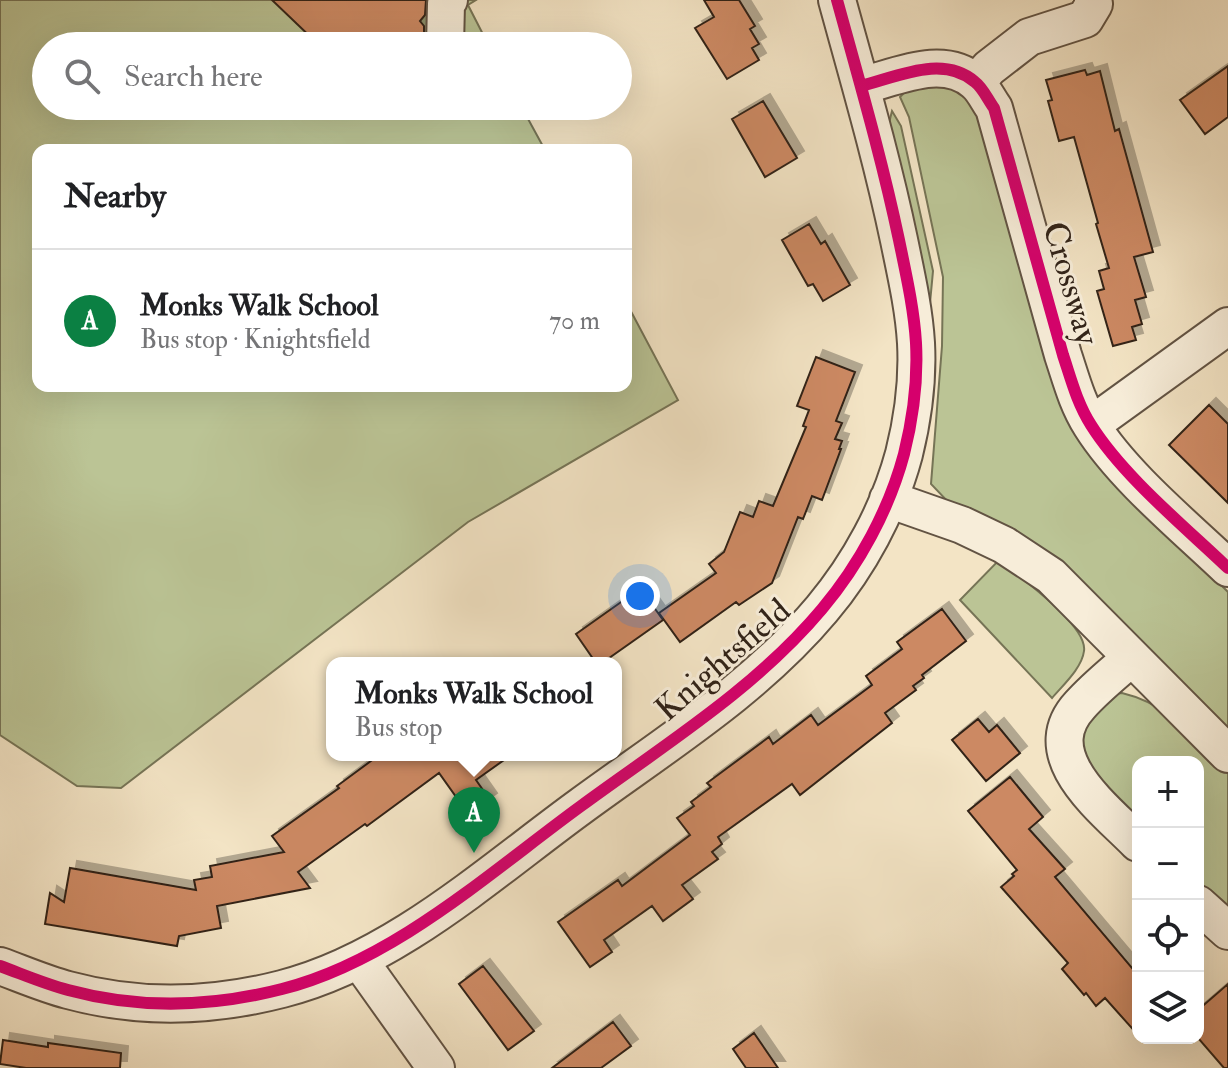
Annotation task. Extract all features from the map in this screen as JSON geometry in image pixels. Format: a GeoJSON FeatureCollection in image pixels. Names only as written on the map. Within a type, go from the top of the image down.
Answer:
{"type":"FeatureCollection","features":[{"type":"Feature","properties":{"kind":"street"},"geometry":{"type":"LineString","coordinates":[[445,32],[446,4],[449,0]]}},
{"type":"Feature","properties":{"kind":"street","name":"Knightsfield"},"geometry":{"type":"LineString","coordinates":[[0,966],[67,990],[127,1001],[180,1004],[237,999],[286,988],[359,960],[440,910],[703,717],[777,658],[822,609],[869,540],[903,457],[913,413],[916,342],[890,199],[837,0]]}},
{"type":"Feature","properties":{"kind":"street"},"geometry":{"type":"LineString","coordinates":[[861,86],[932,68],[957,71],[976,83],[989,68],[1029,37],[1085,19],[1094,4],[1093,0]]}},
{"type":"Feature","properties":{"kind":"street","name":"Crossway"},"geometry":{"type":"LineString","coordinates":[[976,83],[994,108],[1063,355],[1075,394],[1091,425],[1132,475],[1228,568]]}},
{"type":"Feature","properties":{"kind":"street"},"geometry":{"type":"LineString","coordinates":[[1091,425],[1228,326]]}},
{"type":"Feature","properties":{"kind":"street"},"geometry":{"type":"LineString","coordinates":[[888,499],[962,525],[1004,545],[1051,576],[1228,754]]}},
{"type":"Feature","properties":{"kind":"street"},"geometry":{"type":"LineString","coordinates":[[1131,658],[1078,706],[1068,723],[1064,741],[1068,763],[1080,784],[1132,837]]}},
{"type":"Feature","properties":{"kind":"street"},"geometry":{"type":"LineString","coordinates":[[1204,909],[1228,931]]}},
{"type":"Feature","properties":{"kind":"street"},"geometry":{"type":"LineString","coordinates":[[359,960],[436,1068]]}},
{"type":"Feature","properties":{"kind":"green space"},"geometry":{"type":"Polygon","coordinates":[[[0,0],[476,0],[468,5],[482,32],[32,32],[32,120],[529,120],[542,144],[32,144],[32,392],[632,392],[632,313],[678,400],[468,522],[121,788],[77,786],[0,735],[0,0]]]}},
{"type":"Feature","properties":{"kind":"green space"},"geometry":{"type":"Polygon","coordinates":[[[943,81],[971,96],[1119,484],[1228,592],[1228,736],[951,505],[931,484],[942,346],[943,277],[909,117],[900,97],[909,88],[943,81]]]}},
{"type":"Feature","properties":{"kind":"green space"},"geometry":{"type":"Polygon","coordinates":[[[892,111],[901,126],[933,271],[930,303],[892,144],[889,123],[892,111]]]}},
{"type":"Feature","properties":{"kind":"green space"},"geometry":{"type":"Polygon","coordinates":[[[999,560],[1064,615],[1082,640],[1084,651],[1080,664],[1052,698],[960,600],[999,560]]]}},
{"type":"Feature","properties":{"kind":"green space"},"geometry":{"type":"Polygon","coordinates":[[[1122,693],[1154,705],[1192,734],[1228,770],[1228,910],[1204,888],[1204,756],[1132,756],[1132,819],[1081,763],[1077,723],[1105,695],[1122,693]]]}},
{"type":"Feature","properties":{"kind":"building"},"geometry":{"type":"Polygon","coordinates":[[[272,0],[426,0],[425,15],[420,21],[424,32],[305,32],[272,0]]]}},
{"type":"Feature","properties":{"kind":"building"},"geometry":{"type":"Polygon","coordinates":[[[704,0],[739,0],[755,26],[750,29],[759,44],[752,48],[759,60],[727,79],[695,28],[714,17],[704,0]]]}},
{"type":"Feature","properties":{"kind":"building"},"geometry":{"type":"Polygon","coordinates":[[[1228,66],[1228,117],[1205,134],[1180,100],[1228,66]]]}},
{"type":"Feature","properties":{"kind":"building"},"geometry":{"type":"Polygon","coordinates":[[[1085,70],[1087,75],[1100,71],[1115,131],[1119,129],[1153,252],[1134,257],[1146,297],[1135,300],[1142,324],[1132,327],[1136,340],[1113,346],[1097,291],[1104,289],[1099,271],[1109,268],[1098,223],[1074,137],[1059,141],[1048,101],[1052,100],[1046,80],[1085,70]]]}},
{"type":"Feature","properties":{"kind":"building"},"geometry":{"type":"Polygon","coordinates":[[[763,101],[797,158],[765,177],[732,119],[763,101]]]}},
{"type":"Feature","properties":{"kind":"building"},"geometry":{"type":"Polygon","coordinates":[[[809,224],[821,244],[825,241],[850,285],[823,301],[813,284],[808,286],[782,240],[809,224]]]}},
{"type":"Feature","properties":{"kind":"building"},"geometry":{"type":"Polygon","coordinates":[[[816,357],[855,372],[836,421],[842,423],[835,439],[842,441],[841,449],[822,500],[812,496],[803,519],[798,517],[772,583],[739,605],[736,602],[680,642],[659,613],[716,573],[709,564],[724,552],[740,512],[753,517],[759,501],[773,506],[806,427],[803,426],[809,410],[797,406],[816,357]]]}},
{"type":"Feature","properties":{"kind":"building"},"geometry":{"type":"Polygon","coordinates":[[[1209,405],[1228,424],[1228,503],[1169,445],[1209,405]]]}},
{"type":"Feature","properties":{"kind":"building"},"geometry":{"type":"Polygon","coordinates":[[[643,592],[663,620],[611,657],[592,657],[576,634],[631,595],[634,598],[643,592]]]}},
{"type":"Feature","properties":{"kind":"building"},"geometry":{"type":"Polygon","coordinates":[[[942,609],[966,641],[922,675],[924,678],[913,686],[916,690],[885,713],[892,723],[800,795],[792,784],[718,837],[722,844],[712,852],[718,859],[682,885],[693,899],[663,921],[652,906],[604,940],[612,952],[590,967],[558,922],[618,880],[622,886],[690,835],[677,818],[694,806],[691,802],[711,787],[707,783],[769,737],[773,744],[811,715],[818,725],[872,685],[866,676],[902,649],[897,642],[942,609]]]}},
{"type":"Feature","properties":{"kind":"building"},"geometry":{"type":"Polygon","coordinates":[[[978,719],[989,732],[997,725],[1020,753],[986,781],[952,740],[978,719]]]}},
{"type":"Feature","properties":{"kind":"building"},"geometry":{"type":"Polygon","coordinates":[[[371,761],[503,761],[476,780],[490,800],[469,815],[439,773],[298,872],[310,888],[217,906],[221,928],[179,936],[177,946],[45,924],[50,893],[64,902],[70,868],[196,890],[194,880],[212,877],[210,866],[284,852],[272,836],[339,788],[337,786],[371,761]]]}},
{"type":"Feature","properties":{"kind":"building"},"geometry":{"type":"Polygon","coordinates":[[[1010,777],[1043,817],[1029,829],[1065,869],[1055,877],[1132,968],[1132,1028],[1105,998],[1096,1006],[1062,969],[1068,963],[1001,887],[1017,870],[968,811],[1010,777]]]}},
{"type":"Feature","properties":{"kind":"building"},"geometry":{"type":"Polygon","coordinates":[[[483,966],[534,1031],[508,1050],[459,984],[483,966]]]}},
{"type":"Feature","properties":{"kind":"building"},"geometry":{"type":"Polygon","coordinates":[[[1228,984],[1228,1068],[1224,1068],[1203,1044],[1204,1005],[1228,984]]]}},
{"type":"Feature","properties":{"kind":"building"},"geometry":{"type":"Polygon","coordinates":[[[613,1022],[631,1046],[601,1068],[552,1068],[613,1022]]]}},
{"type":"Feature","properties":{"kind":"building"},"geometry":{"type":"Polygon","coordinates":[[[754,1033],[778,1068],[746,1068],[733,1049],[754,1033]]]}},
{"type":"Feature","properties":{"kind":"building"},"geometry":{"type":"Polygon","coordinates":[[[3,1040],[121,1053],[120,1068],[26,1068],[0,1064],[3,1040]]]}},
{"type":"Feature","properties":{"kind":"cycle path"},"geometry":{"type":"LineString","coordinates":[[0,966],[68,990],[148,1003],[202,1002],[256,995],[323,976],[363,958],[439,912],[708,715],[768,665],[822,609],[860,555],[890,496],[907,440],[916,371],[913,317],[899,240],[837,0]]}},
{"type":"Feature","properties":{"kind":"cycle path"},"geometry":{"type":"LineString","coordinates":[[861,86],[904,73],[934,69],[962,74],[980,87],[994,108],[1063,355],[1086,417],[1104,444],[1137,482],[1228,568]]}},
{"type":"Feature","properties":{"kind":"place","name":"Monks Walk School"},"geometry":{"type":"Point","coordinates":[474,853]}}]}
